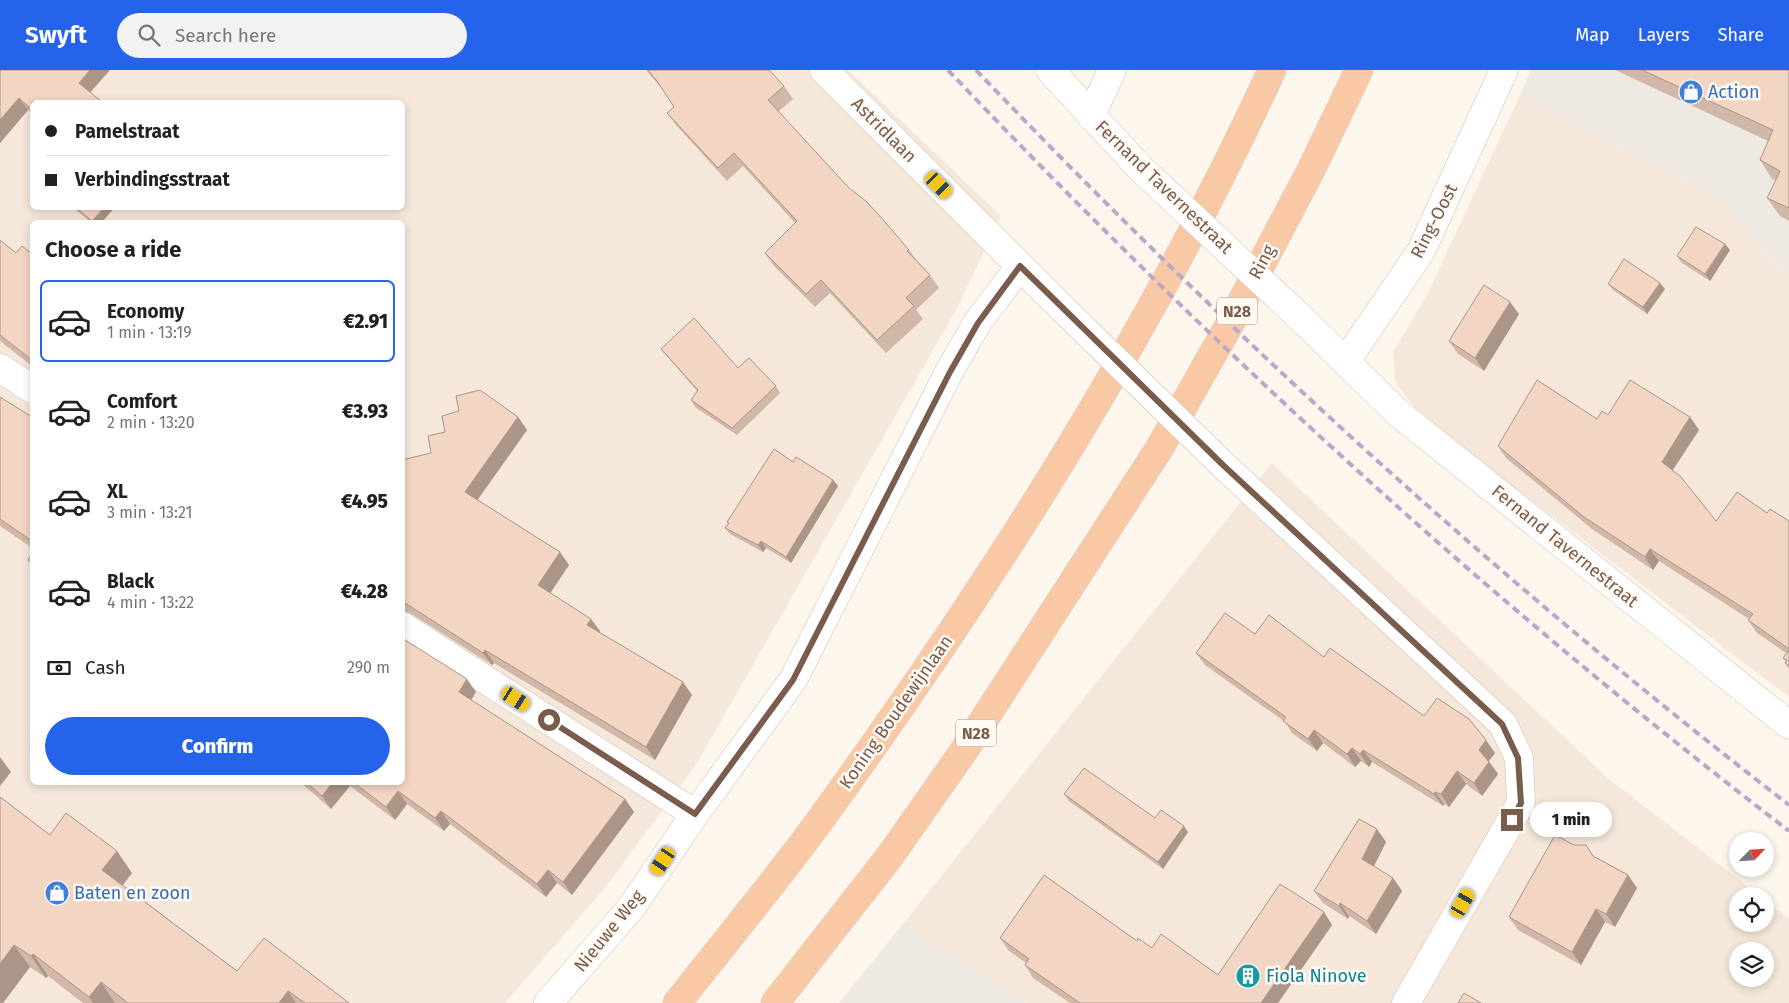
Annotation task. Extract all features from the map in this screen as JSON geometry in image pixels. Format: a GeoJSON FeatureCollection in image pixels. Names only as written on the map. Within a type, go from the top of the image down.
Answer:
{"type":"FeatureCollection","features":[{"type":"Feature","properties":{"kind":"highway","name":"Koning Boudewijnlaan"},"geometry":{"type":"LineString","coordinates":[[677,1003],[819,821],[909,695],[986,581],[1093,406],[1164,285],[1244,132],[1272,70]]}},
{"type":"Feature","properties":{"kind":"highway","name":"Ring"},"geometry":{"type":"LineString","coordinates":[[775,1003],[890,856],[964,752],[1158,450],[1232,320],[1310,170],[1359,70]]}},
{"type":"Feature","properties":{"kind":"street","name":"Astridlaan"},"geometry":{"type":"LineString","coordinates":[[824,70],[1063,309],[1223,465],[1502,724],[1518,758],[1521,803],[1406,1003]]}},
{"type":"Feature","properties":{"kind":"street","name":"Fernand Tavernestraat"},"geometry":{"type":"LineString","coordinates":[[1050,70],[1140,168],[1304,321],[1398,413],[1789,725]]}},
{"type":"Feature","properties":{"kind":"street"},"geometry":{"type":"LineString","coordinates":[[1091,116],[1112,70]]}},
{"type":"Feature","properties":{"kind":"street","name":"Ring-Oost"},"geometry":{"type":"LineString","coordinates":[[1346,361],[1420,251],[1504,70]]}},
{"type":"Feature","properties":{"kind":"street","name":"Nieuwe Weg"},"geometry":{"type":"LineString","coordinates":[[548,1003],[631,908],[695,814],[793,680],[950,372],[978,323],[1020,266]]}},
{"type":"Feature","properties":{"kind":"street"},"geometry":{"type":"LineString","coordinates":[[0,368],[30,388]]}},
{"type":"Feature","properties":{"kind":"street"},"geometry":{"type":"LineString","coordinates":[[405,628],[695,814]]}},
{"type":"Feature","properties":{"kind":"shaded area"},"geometry":{"type":"Polygon","coordinates":[[[0,70],[848,70],[1001,216],[956,310],[695,766],[605,888],[505,1003],[0,1003],[0,70]]]}},
{"type":"Feature","properties":{"kind":"shaded area"},"geometry":{"type":"Polygon","coordinates":[[[1531,70],[1789,70],[1789,272],[1777,266],[1716,196],[1520,95],[1531,70]]]}},
{"type":"Feature","properties":{"kind":"shaded area"},"geometry":{"type":"Polygon","coordinates":[[[1520,95],[1716,196],[1777,266],[1789,272],[1789,697],[1421,416],[1396,383],[1393,352],[1426,297],[1520,95]]]}},
{"type":"Feature","properties":{"kind":"shaded area"},"geometry":{"type":"Polygon","coordinates":[[[1272,463],[1609,779],[1729,872],[1729,878],[1737,878],[1748,887],[1729,887],[1729,932],[1774,932],[1774,907],[1789,919],[1789,1003],[1027,1003],[902,925],[1272,463]]]}},
{"type":"Feature","properties":{"kind":"shaded area"},"geometry":{"type":"Polygon","coordinates":[[[902,925],[1027,1003],[839,1003],[902,925]]]}},
{"type":"Feature","properties":{"kind":"building"},"geometry":{"type":"Polygon","coordinates":[[[0,70],[90,70],[79,83],[100,100],[30,100],[30,108],[19,98],[0,120],[0,70]]]}},
{"type":"Feature","properties":{"kind":"building"},"geometry":{"type":"Polygon","coordinates":[[[648,70],[769,70],[784,86],[768,100],[849,188],[867,202],[909,250],[907,251],[930,275],[906,298],[914,306],[877,340],[821,280],[806,294],[765,253],[797,221],[734,153],[718,168],[667,113],[674,107],[648,70]]]}},
{"type":"Feature","properties":{"kind":"building"},"geometry":{"type":"Polygon","coordinates":[[[1642,70],[1789,70],[1789,208],[1767,198],[1780,171],[1760,160],[1773,130],[1642,70]]]}},
{"type":"Feature","properties":{"kind":"building"},"geometry":{"type":"Polygon","coordinates":[[[78,210],[102,210],[91,220],[78,210]]]}},
{"type":"Feature","properties":{"kind":"building"},"geometry":{"type":"Polygon","coordinates":[[[1696,227],[1725,244],[1705,274],[1677,256],[1696,227]]]}},
{"type":"Feature","properties":{"kind":"building"},"geometry":{"type":"Polygon","coordinates":[[[0,240],[16,253],[22,246],[30,252],[30,358],[0,335],[0,240]]]}},
{"type":"Feature","properties":{"kind":"building"},"geometry":{"type":"Polygon","coordinates":[[[1624,259],[1660,283],[1643,307],[1608,284],[1624,259]]]}},
{"type":"Feature","properties":{"kind":"building"},"geometry":{"type":"Polygon","coordinates":[[[1484,285],[1510,302],[1475,358],[1449,341],[1484,285]]]}},
{"type":"Feature","properties":{"kind":"building"},"geometry":{"type":"Polygon","coordinates":[[[694,318],[738,368],[749,358],[776,386],[732,428],[691,400],[698,390],[661,349],[694,318]]]}},
{"type":"Feature","properties":{"kind":"building"},"geometry":{"type":"Polygon","coordinates":[[[1537,380],[1597,419],[1602,411],[1608,415],[1630,380],[1690,417],[1662,462],[1681,477],[1716,521],[1737,492],[1767,513],[1770,509],[1789,521],[1789,649],[1748,620],[1753,614],[1650,549],[1645,557],[1584,517],[1498,446],[1537,380]]]}},
{"type":"Feature","properties":{"kind":"building"},"geometry":{"type":"Polygon","coordinates":[[[480,390],[518,417],[465,492],[560,552],[538,585],[591,619],[587,625],[683,682],[646,747],[485,650],[483,653],[405,603],[405,459],[431,453],[428,436],[445,432],[442,416],[459,411],[456,396],[480,390]]]}},
{"type":"Feature","properties":{"kind":"building"},"geometry":{"type":"Polygon","coordinates":[[[0,397],[30,416],[30,540],[0,519],[0,397]]]}},
{"type":"Feature","properties":{"kind":"building"},"geometry":{"type":"Polygon","coordinates":[[[774,449],[793,462],[796,457],[833,480],[786,557],[761,541],[758,545],[725,528],[774,449]]]}},
{"type":"Feature","properties":{"kind":"building"},"geometry":{"type":"Polygon","coordinates":[[[1225,613],[1255,634],[1269,615],[1324,657],[1330,648],[1424,716],[1437,698],[1469,719],[1486,740],[1479,750],[1489,762],[1474,783],[1457,771],[1441,794],[1435,792],[1434,794],[1363,750],[1360,754],[1352,748],[1347,754],[1314,730],[1308,739],[1283,721],[1286,717],[1196,653],[1225,613]]]}},
{"type":"Feature","properties":{"kind":"building"},"geometry":{"type":"Polygon","coordinates":[[[405,640],[467,679],[459,692],[625,799],[563,882],[548,870],[537,884],[441,811],[435,818],[398,791],[386,807],[357,785],[405,785],[405,640]]]}},
{"type":"Feature","properties":{"kind":"building"},"geometry":{"type":"Polygon","coordinates":[[[1789,650],[1789,666],[1785,663],[1787,660],[1783,658],[1789,650]]]}},
{"type":"Feature","properties":{"kind":"building"},"geometry":{"type":"Polygon","coordinates":[[[1084,768],[1155,818],[1161,810],[1184,826],[1158,862],[1064,794],[1084,768]]]}},
{"type":"Feature","properties":{"kind":"building"},"geometry":{"type":"Polygon","coordinates":[[[309,785],[331,785],[322,796],[309,785]]]}},
{"type":"Feature","properties":{"kind":"building","name":"Baten en zoon"},"geometry":{"type":"Polygon","coordinates":[[[0,797],[50,835],[66,813],[117,851],[102,870],[237,971],[264,938],[349,1003],[305,1003],[288,991],[279,1003],[128,1003],[101,982],[89,997],[33,954],[31,956],[14,945],[0,964],[0,797]]]}},
{"type":"Feature","properties":{"kind":"building"},"geometry":{"type":"Polygon","coordinates":[[[1359,819],[1377,829],[1362,859],[1393,878],[1367,921],[1340,903],[1339,906],[1314,891],[1359,819]]]}},
{"type":"Feature","properties":{"kind":"building"},"geometry":{"type":"Polygon","coordinates":[[[1555,835],[1574,845],[1586,845],[1593,856],[1628,875],[1606,914],[1596,909],[1572,952],[1509,917],[1555,835]]]}},
{"type":"Feature","properties":{"kind":"building"},"geometry":{"type":"Polygon","coordinates":[[[1044,875],[1137,941],[1138,938],[1152,948],[1161,934],[1218,975],[1280,884],[1324,912],[1261,1003],[1080,1003],[1025,965],[1029,959],[1000,938],[1044,875]]]}},
{"type":"Feature","properties":{"kind":"building"},"geometry":{"type":"Polygon","coordinates":[[[1464,993],[1481,1003],[1458,1003],[1464,993]]]}},
{"type":"Feature","properties":{"kind":"railway"},"geometry":{"type":"LineString","coordinates":[[948,70],[1046,172],[1147,272],[1249,371],[1354,467],[1568,654],[1677,744],[1789,831]]}},
{"type":"Feature","properties":{"kind":"railway"},"geometry":{"type":"LineString","coordinates":[[976,70],[1169,265],[1369,453],[1575,633],[1789,805]]}},
{"type":"Feature","properties":{"kind":"place","name":"Action"},"geometry":{"type":"Point","coordinates":[1691,92]}},
{"type":"Feature","properties":{"kind":"place","name":"Baten en zoon"},"geometry":{"type":"Point","coordinates":[57,893]}},
{"type":"Feature","properties":{"kind":"place","name":"Fiola Ninove"},"geometry":{"type":"Point","coordinates":[1248,976]}},
{"type":"Feature","properties":{"kind":"route"},"geometry":{"type":"LineString","coordinates":[[549,720],[695,814],[793,680],[950,372],[978,323],[1020,266],[1223,465],[1502,724],[1518,758],[1521,803],[1512,820]]}}]}
